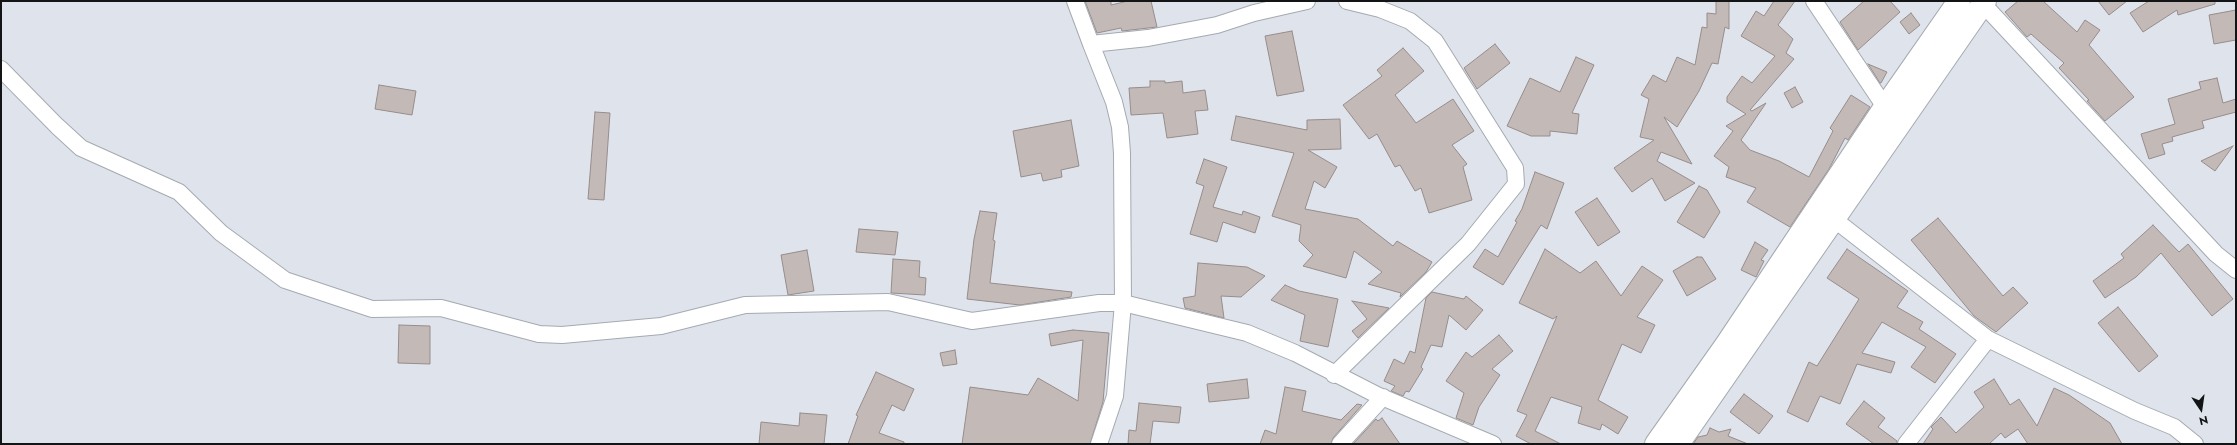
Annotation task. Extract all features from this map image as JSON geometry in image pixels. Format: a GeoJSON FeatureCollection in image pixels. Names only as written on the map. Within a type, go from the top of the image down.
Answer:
{"type":"FeatureCollection","features":[{"type":"Feature","properties":{"kind":"main road"},"geometry":{"type":"LineString","coordinates":[[1656,444],[1726,345],[1885,107],[1959,1]]}},
{"type":"Feature","properties":{"kind":"main road"},"geometry":{"type":"LineString","coordinates":[[1678,444],[1984,3]]}},
{"type":"Feature","properties":{"kind":"street"},"geometry":{"type":"LineString","coordinates":[[1075,1],[1114,102],[1120,127],[1122,152],[1123,304],[1115,396],[1099,444]]}},
{"type":"Feature","properties":{"kind":"street"},"geometry":{"type":"LineString","coordinates":[[1091,44],[1148,38],[1218,26],[1254,7],[1307,1]]}},
{"type":"Feature","properties":{"kind":"street"},"geometry":{"type":"LineString","coordinates":[[1334,375],[1468,244],[1516,184],[1515,168],[1435,41],[1410,21],[1380,9],[1347,1]]}},
{"type":"Feature","properties":{"kind":"street"},"geometry":{"type":"LineString","coordinates":[[1814,1],[1885,107]]}},
{"type":"Feature","properties":{"kind":"street"},"geometry":{"type":"LineString","coordinates":[[1984,3],[2216,254],[2236,270]]}},
{"type":"Feature","properties":{"kind":"street"},"geometry":{"type":"LineString","coordinates":[[1,69],[57,126],[81,148],[179,192],[221,233],[285,280],[372,309],[442,308],[539,334],[562,335],[661,326],[745,305],[888,302],[972,321],[1099,303],[1123,304],[1247,333],[1294,353],[1334,375],[1493,444]]}},
{"type":"Feature","properties":{"kind":"street"},"geometry":{"type":"LineString","coordinates":[[1834,220],[1988,340],[2135,411],[2174,428],[2195,444]]}},
{"type":"Feature","properties":{"kind":"street"},"geometry":{"type":"LineString","coordinates":[[1906,444],[1988,340]]}},
{"type":"Feature","properties":{"kind":"street"},"geometry":{"type":"LineString","coordinates":[[1340,444],[1383,397]]}},
{"type":"Feature","properties":{"kind":"building"},"geometry":{"type":"Polygon","coordinates":[[[1085,1],[1111,1],[1111,5],[1128,1],[1151,1],[1157,27],[1122,31],[1121,28],[1097,33],[1085,1]]]}},
{"type":"Feature","properties":{"kind":"building"},"geometry":{"type":"Polygon","coordinates":[[[1716,1],[1729,1],[1729,29],[1725,27],[1718,64],[1712,63],[1699,91],[1677,127],[1664,117],[1692,164],[1661,152],[1657,161],[1695,183],[1665,201],[1652,178],[1632,192],[1614,168],[1654,140],[1640,137],[1649,99],[1641,95],[1653,75],[1666,82],[1677,57],[1695,65],[1702,27],[1707,28],[1707,13],[1716,14],[1716,1]]]}},
{"type":"Feature","properties":{"kind":"building"},"geometry":{"type":"Polygon","coordinates":[[[1774,1],[1795,1],[1778,25],[1793,39],[1786,53],[1794,59],[1750,110],[1752,111],[1766,103],[1741,140],[1750,150],[1779,161],[1809,177],[1833,131],[1830,128],[1851,95],[1870,107],[1848,140],[1845,138],[1829,169],[1790,227],[1747,202],[1756,188],[1726,177],[1729,167],[1714,156],[1733,131],[1726,126],[1746,114],[1727,102],[1727,97],[1742,76],[1752,83],[1775,56],[1741,36],[1756,11],[1764,16],[1774,1]]]}},
{"type":"Feature","properties":{"kind":"building"},"geometry":{"type":"Polygon","coordinates":[[[1864,1],[1890,1],[1900,12],[1858,50],[1840,22],[1864,1]]]}},
{"type":"Feature","properties":{"kind":"building"},"geometry":{"type":"Polygon","coordinates":[[[2018,1],[2043,1],[2077,32],[2085,20],[2100,30],[2089,45],[2134,97],[2105,121],[2087,101],[2089,100],[2059,68],[2064,63],[2031,34],[2027,37],[2005,12],[2018,1]]]}},
{"type":"Feature","properties":{"kind":"building"},"geometry":{"type":"Polygon","coordinates":[[[2098,1],[2127,1],[2109,15],[2098,1]]]}},
{"type":"Feature","properties":{"kind":"building"},"geometry":{"type":"Polygon","coordinates":[[[2149,1],[2215,1],[2215,4],[2178,15],[2177,10],[2143,32],[2130,13],[2149,1]]]}},
{"type":"Feature","properties":{"kind":"building"},"geometry":{"type":"Polygon","coordinates":[[[2236,10],[2236,40],[2214,44],[2209,15],[2236,10]]]}},
{"type":"Feature","properties":{"kind":"building"},"geometry":{"type":"Polygon","coordinates":[[[1911,13],[1920,25],[1909,34],[1900,22],[1911,13]]]}},
{"type":"Feature","properties":{"kind":"building"},"geometry":{"type":"Polygon","coordinates":[[[1292,31],[1304,91],[1277,96],[1265,36],[1292,31]]]}},
{"type":"Feature","properties":{"kind":"building"},"geometry":{"type":"Polygon","coordinates":[[[1495,44],[1510,63],[1477,89],[1464,68],[1495,44]]]}},
{"type":"Feature","properties":{"kind":"building"},"geometry":{"type":"Polygon","coordinates":[[[1403,48],[1424,71],[1395,95],[1416,123],[1453,99],[1474,131],[1452,145],[1467,164],[1463,167],[1472,200],[1429,213],[1421,188],[1415,191],[1400,165],[1395,167],[1377,134],[1369,139],[1343,105],[1382,76],[1377,70],[1403,48]]]}},
{"type":"Feature","properties":{"kind":"building"},"geometry":{"type":"Polygon","coordinates":[[[1576,57],[1594,65],[1572,113],[1579,114],[1577,134],[1550,131],[1550,136],[1531,136],[1507,126],[1530,78],[1560,92],[1576,57]]]}},
{"type":"Feature","properties":{"kind":"building"},"geometry":{"type":"Polygon","coordinates":[[[1868,64],[1887,72],[1881,83],[1880,83],[1868,64]]]}},
{"type":"Feature","properties":{"kind":"building"},"geometry":{"type":"Polygon","coordinates":[[[2217,78],[2223,103],[2236,99],[2236,112],[2202,121],[2204,128],[2172,137],[2173,141],[2162,144],[2165,154],[2149,159],[2141,134],[2175,124],[2168,99],[2201,89],[2199,82],[2217,78]]]}},
{"type":"Feature","properties":{"kind":"building"},"geometry":{"type":"Polygon","coordinates":[[[1150,81],[1165,81],[1165,83],[1182,81],[1183,93],[1205,90],[1208,110],[1195,111],[1198,134],[1167,138],[1163,113],[1131,115],[1129,88],[1150,87],[1150,81]]]}},
{"type":"Feature","properties":{"kind":"building"},"geometry":{"type":"Polygon","coordinates":[[[379,85],[416,91],[412,115],[375,109],[379,85]]]}},
{"type":"Feature","properties":{"kind":"building"},"geometry":{"type":"Polygon","coordinates":[[[1795,87],[1803,102],[1792,108],[1784,93],[1795,87]]]}},
{"type":"Feature","properties":{"kind":"building"},"geometry":{"type":"Polygon","coordinates":[[[595,112],[610,113],[604,200],[588,199],[595,112]]]}},
{"type":"Feature","properties":{"kind":"building"},"geometry":{"type":"Polygon","coordinates":[[[1236,116],[1307,130],[1307,120],[1340,119],[1341,149],[1308,150],[1337,167],[1325,188],[1314,181],[1305,209],[1358,219],[1393,246],[1397,241],[1432,262],[1426,272],[1400,297],[1401,293],[1368,284],[1382,272],[1354,251],[1346,278],[1303,266],[1313,255],[1299,241],[1301,225],[1272,216],[1294,153],[1231,140],[1236,116]]]}},
{"type":"Feature","properties":{"kind":"building"},"geometry":{"type":"Polygon","coordinates":[[[1071,120],[1079,166],[1061,170],[1062,177],[1043,181],[1041,173],[1021,177],[1013,131],[1071,120]]]}},
{"type":"Feature","properties":{"kind":"building"},"geometry":{"type":"Polygon","coordinates":[[[2233,146],[2215,171],[2201,161],[2233,146]]]}},
{"type":"Feature","properties":{"kind":"building"},"geometry":{"type":"Polygon","coordinates":[[[1204,159],[1227,167],[1213,207],[1242,215],[1243,211],[1260,217],[1255,233],[1223,222],[1217,242],[1190,234],[1204,186],[1196,183],[1204,159]]]}},
{"type":"Feature","properties":{"kind":"building"},"geometry":{"type":"Polygon","coordinates":[[[1535,172],[1564,183],[1547,229],[1541,225],[1503,285],[1473,267],[1485,249],[1498,257],[1517,222],[1515,221],[1522,209],[1535,172]]]}},
{"type":"Feature","properties":{"kind":"building"},"geometry":{"type":"Polygon","coordinates":[[[1699,186],[1707,190],[1720,212],[1704,238],[1677,222],[1699,186]]]}},
{"type":"Feature","properties":{"kind":"building"},"geometry":{"type":"Polygon","coordinates":[[[1597,198],[1620,232],[1598,246],[1575,212],[1597,198]]]}},
{"type":"Feature","properties":{"kind":"building"},"geometry":{"type":"Polygon","coordinates":[[[980,211],[997,213],[993,240],[995,241],[990,283],[1072,292],[1071,297],[1020,305],[967,299],[974,239],[980,211]]]}},
{"type":"Feature","properties":{"kind":"building"},"geometry":{"type":"Polygon","coordinates":[[[1938,218],[2003,296],[2013,287],[2028,303],[1996,332],[1974,316],[1911,240],[1938,218]]]}},
{"type":"Feature","properties":{"kind":"building"},"geometry":{"type":"Polygon","coordinates":[[[2153,225],[2179,252],[2188,244],[2233,299],[2212,316],[2161,253],[2136,277],[2105,298],[2093,281],[2124,258],[2121,254],[2153,225]]]}},
{"type":"Feature","properties":{"kind":"building"},"geometry":{"type":"Polygon","coordinates":[[[859,229],[898,232],[895,255],[856,252],[859,229]]]}},
{"type":"Feature","properties":{"kind":"building"},"geometry":{"type":"Polygon","coordinates":[[[1755,242],[1768,250],[1761,260],[1764,261],[1756,277],[1741,270],[1755,242]]]}},
{"type":"Feature","properties":{"kind":"building"},"geometry":{"type":"Polygon","coordinates":[[[1545,249],[1580,273],[1596,261],[1621,296],[1642,266],[1663,280],[1637,317],[1655,325],[1641,353],[1622,344],[1598,400],[1628,417],[1618,434],[1602,424],[1600,430],[1578,423],[1582,407],[1551,397],[1535,431],[1561,444],[1531,444],[1516,436],[1527,415],[1517,411],[1557,316],[1553,319],[1519,303],[1545,249]]]}},
{"type":"Feature","properties":{"kind":"building"},"geometry":{"type":"Polygon","coordinates":[[[1847,249],[1908,291],[1897,307],[1923,322],[1919,329],[1956,354],[1935,383],[1911,367],[1926,347],[1882,322],[1862,353],[1895,362],[1891,373],[1857,364],[1840,404],[1820,396],[1808,422],[1787,412],[1809,362],[1817,366],[1859,299],[1827,278],[1847,249]]]}},
{"type":"Feature","properties":{"kind":"building"},"geometry":{"type":"Polygon","coordinates":[[[807,250],[814,291],[788,295],[781,255],[807,250]]]}},
{"type":"Feature","properties":{"kind":"building"},"geometry":{"type":"Polygon","coordinates":[[[1697,257],[1702,257],[1716,279],[1687,296],[1673,271],[1697,257]]]}},
{"type":"Feature","properties":{"kind":"building"},"geometry":{"type":"Polygon","coordinates":[[[893,259],[920,261],[919,277],[926,278],[925,295],[891,293],[893,259]]]}},
{"type":"Feature","properties":{"kind":"building"},"geometry":{"type":"Polygon","coordinates":[[[1198,263],[1247,267],[1265,276],[1241,297],[1221,296],[1224,318],[1185,308],[1183,298],[1195,296],[1198,263]]]}},
{"type":"Feature","properties":{"kind":"building"},"geometry":{"type":"Polygon","coordinates":[[[1285,285],[1299,291],[1338,299],[1328,347],[1300,341],[1305,315],[1271,300],[1285,285]]]}},
{"type":"Feature","properties":{"kind":"building"},"geometry":{"type":"Polygon","coordinates":[[[1432,292],[1464,299],[1466,296],[1483,310],[1466,330],[1449,315],[1442,347],[1431,345],[1421,367],[1423,369],[1409,392],[1406,391],[1403,396],[1391,391],[1395,386],[1384,381],[1394,359],[1404,364],[1410,351],[1415,353],[1426,298],[1432,292]]]}},
{"type":"Feature","properties":{"kind":"building"},"geometry":{"type":"Polygon","coordinates":[[[1352,301],[1389,308],[1358,338],[1352,331],[1367,319],[1352,301]]]}},
{"type":"Feature","properties":{"kind":"building"},"geometry":{"type":"Polygon","coordinates":[[[2118,307],[2158,356],[2139,372],[2098,323],[2118,307]]]}},
{"type":"Feature","properties":{"kind":"building"},"geometry":{"type":"Polygon","coordinates":[[[399,325],[430,326],[430,364],[398,363],[399,325]]]}},
{"type":"Feature","properties":{"kind":"building"},"geometry":{"type":"Polygon","coordinates":[[[1073,330],[1109,333],[1103,402],[1090,444],[962,444],[970,387],[1028,395],[1038,378],[1078,401],[1083,340],[1051,346],[1049,334],[1073,330]]]}},
{"type":"Feature","properties":{"kind":"building"},"geometry":{"type":"Polygon","coordinates":[[[1499,335],[1513,351],[1492,369],[1500,375],[1479,407],[1473,425],[1456,418],[1464,393],[1446,381],[1466,352],[1472,357],[1499,335]]]}},
{"type":"Feature","properties":{"kind":"building"},"geometry":{"type":"Polygon","coordinates":[[[955,350],[957,364],[943,366],[940,353],[955,350]]]}},
{"type":"Feature","properties":{"kind":"building"},"geometry":{"type":"Polygon","coordinates":[[[876,372],[914,389],[904,411],[892,405],[879,433],[904,442],[904,444],[848,444],[858,416],[856,415],[876,372]]]}},
{"type":"Feature","properties":{"kind":"building"},"geometry":{"type":"Polygon","coordinates":[[[1247,379],[1249,398],[1209,402],[1207,384],[1247,379]]]}},
{"type":"Feature","properties":{"kind":"building"},"geometry":{"type":"Polygon","coordinates":[[[1994,379],[2010,405],[2019,399],[2037,426],[2054,388],[2069,395],[2110,423],[2122,444],[2028,444],[2018,429],[2005,438],[2001,433],[1989,444],[1923,444],[1933,429],[1931,427],[1941,417],[1956,433],[1984,407],[1974,392],[1994,379]]]}},
{"type":"Feature","properties":{"kind":"building"},"geometry":{"type":"Polygon","coordinates":[[[1285,387],[1306,391],[1302,411],[1341,420],[1357,404],[1362,405],[1333,438],[1331,444],[1260,444],[1265,430],[1276,434],[1285,387]]]}},
{"type":"Feature","properties":{"kind":"building"},"geometry":{"type":"Polygon","coordinates":[[[1744,394],[1773,416],[1759,434],[1730,412],[1744,394]]]}},
{"type":"Feature","properties":{"kind":"building"},"geometry":{"type":"Polygon","coordinates":[[[1864,401],[1885,418],[1878,427],[1897,441],[1897,444],[1874,444],[1846,424],[1864,401]]]}},
{"type":"Feature","properties":{"kind":"building"},"geometry":{"type":"Polygon","coordinates":[[[1139,403],[1181,407],[1179,423],[1153,421],[1150,444],[1128,444],[1129,430],[1136,431],[1139,403]]]}},
{"type":"Feature","properties":{"kind":"building"},"geometry":{"type":"Polygon","coordinates":[[[800,413],[827,415],[824,444],[759,444],[761,422],[799,426],[800,413]]]}},
{"type":"Feature","properties":{"kind":"building"},"geometry":{"type":"Polygon","coordinates":[[[1382,418],[1400,444],[1353,444],[1376,419],[1378,421],[1382,418]]]}},
{"type":"Feature","properties":{"kind":"building"},"geometry":{"type":"Polygon","coordinates":[[[1710,428],[1719,432],[1731,429],[1728,436],[1748,444],[1693,444],[1698,437],[1707,435],[1710,428]]]}}]}
